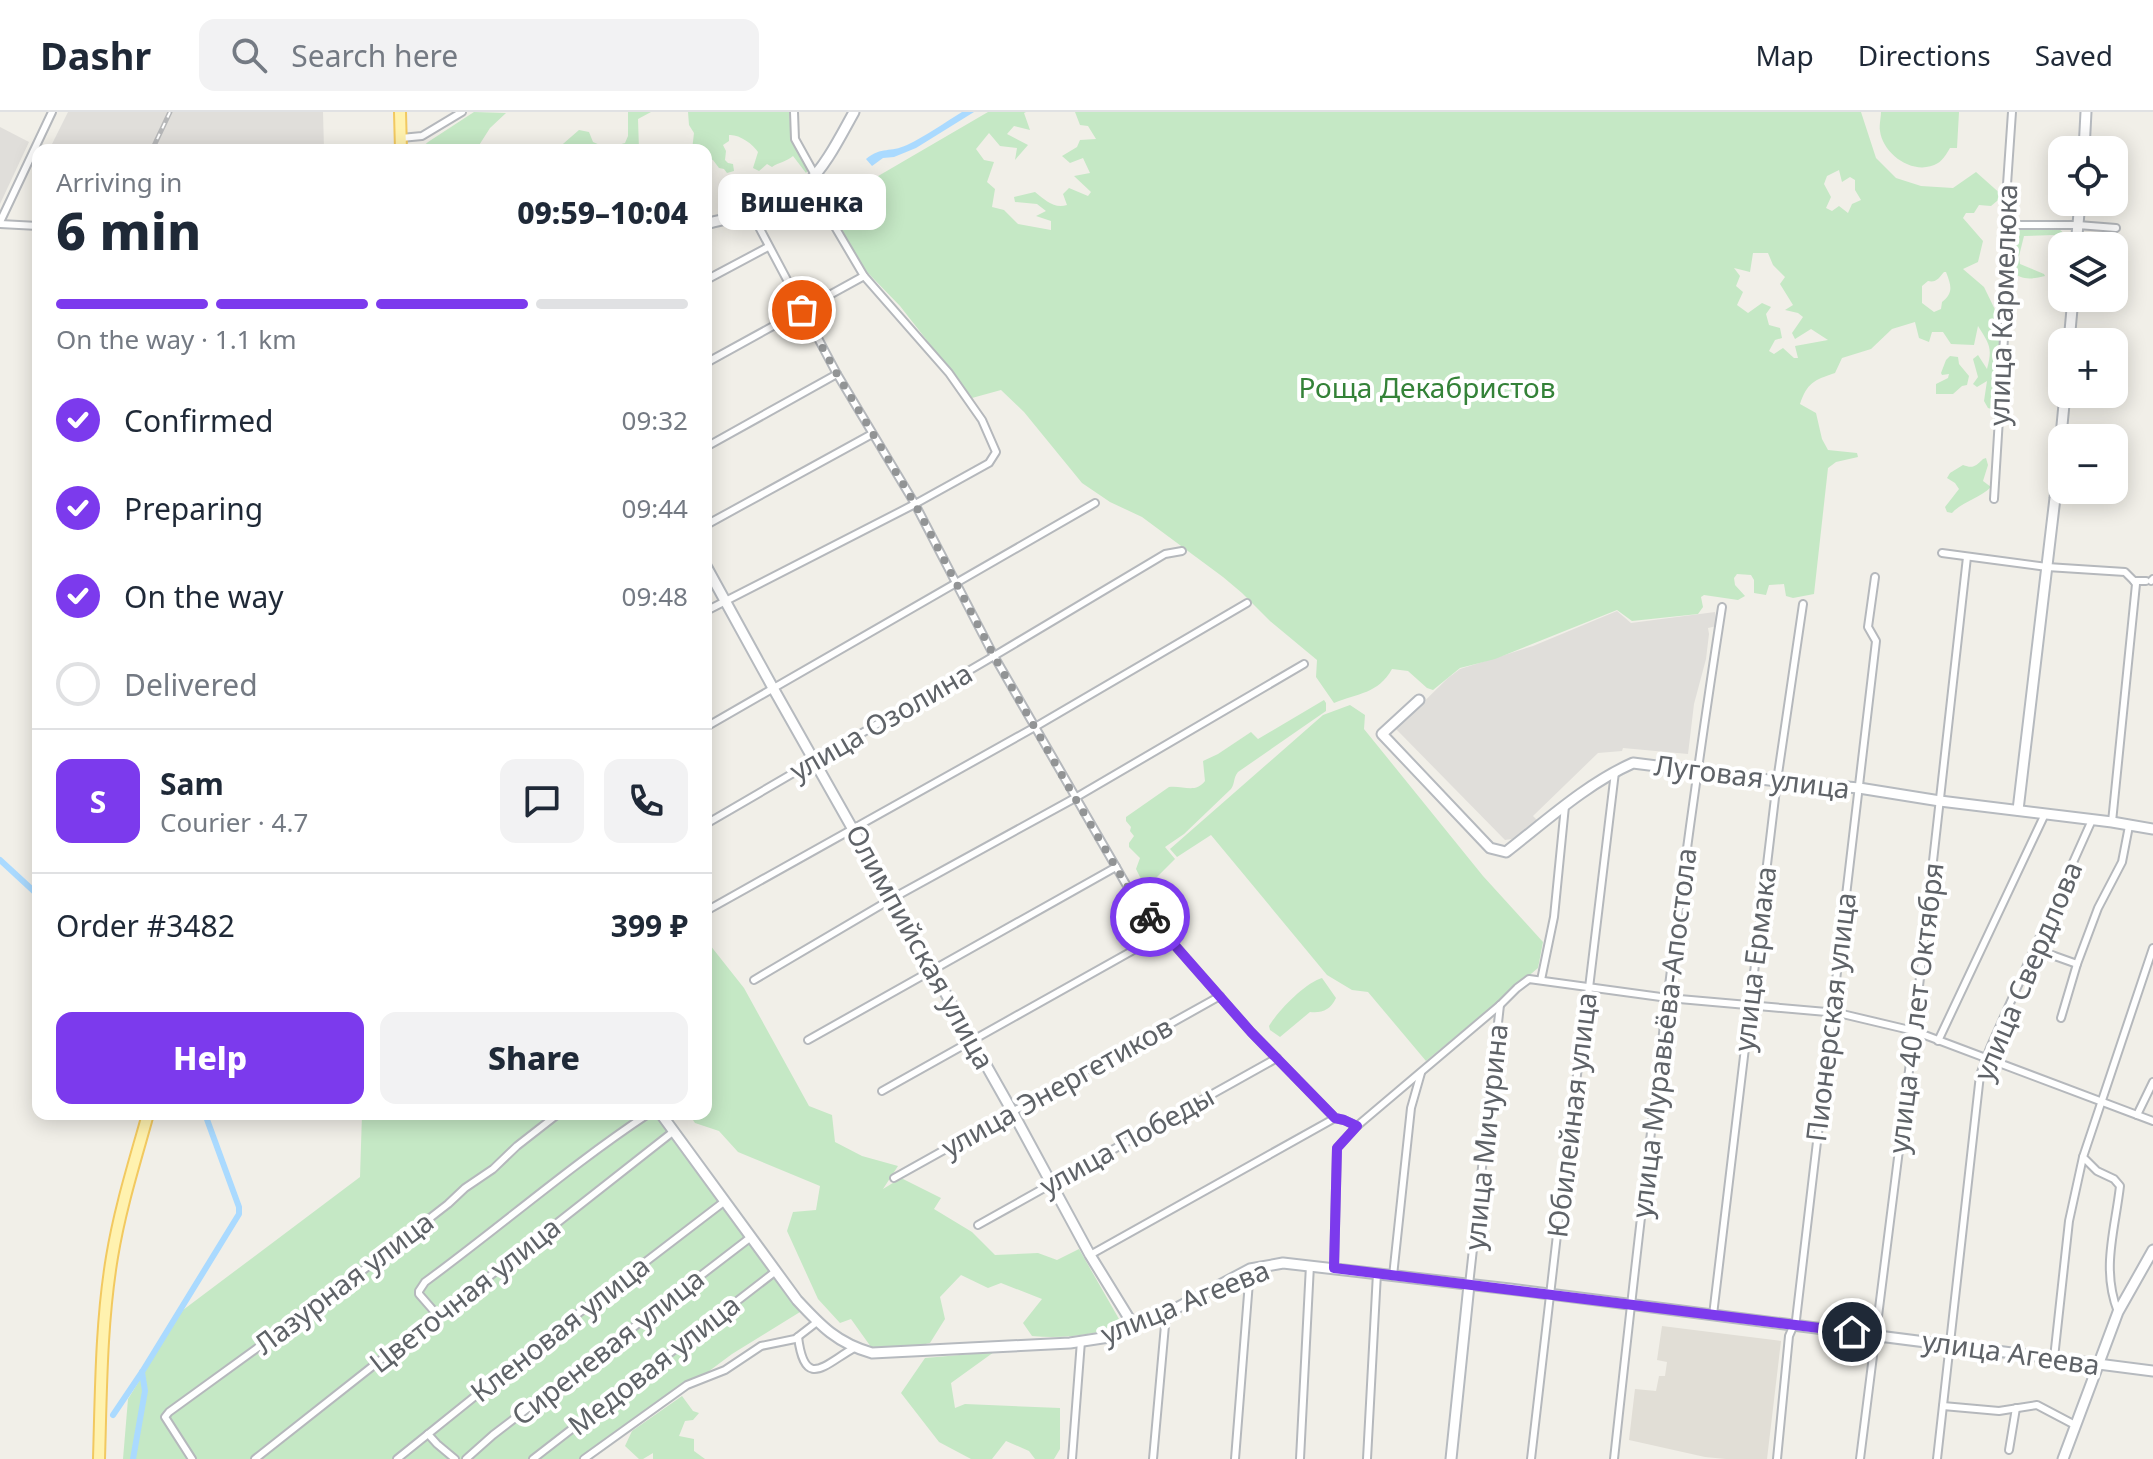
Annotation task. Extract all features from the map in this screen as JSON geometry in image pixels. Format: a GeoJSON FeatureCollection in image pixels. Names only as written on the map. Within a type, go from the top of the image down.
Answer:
{"type":"FeatureCollection","features":[{"type":"Feature","properties":{"kind":"main road"},"geometry":{"type":"LineString","coordinates":[[400,112],[401,144]]}},
{"type":"Feature","properties":{"kind":"main road"},"geometry":{"type":"LineString","coordinates":[[99,1459],[104,1325],[112,1258],[146,1120]]}},
{"type":"Feature","properties":{"kind":"street"},"geometry":{"type":"LineString","coordinates":[[37,144],[52,112]]}},
{"type":"Feature","properties":{"kind":"street"},"geometry":{"type":"LineString","coordinates":[[401,138],[422,136],[462,112]]}},
{"type":"Feature","properties":{"kind":"street"},"geometry":{"type":"LineString","coordinates":[[794,112],[795,139],[815,175]]}},
{"type":"Feature","properties":{"kind":"street"},"geometry":{"type":"LineString","coordinates":[[712,222],[778,202],[804,187],[815,175],[854,112]]}},
{"type":"Feature","properties":{"kind":"street","name":"улица Кармелюка"},"geometry":{"type":"LineString","coordinates":[[1994,499],[2011,225],[2006,199],[2012,112]]}},
{"type":"Feature","properties":{"kind":"street"},"geometry":{"type":"LineString","coordinates":[[2085,136],[2086,112]]}},
{"type":"Feature","properties":{"kind":"street"},"geometry":{"type":"LineString","coordinates":[[32,155],[0,223],[32,226]]}},
{"type":"Feature","properties":{"kind":"street"},"geometry":{"type":"LineString","coordinates":[[712,608],[915,504],[989,463],[996,452],[982,420],[949,373],[864,276],[825,210],[804,187]]}},
{"type":"Feature","properties":{"kind":"street"},"geometry":{"type":"LineString","coordinates":[[751,212],[837,374],[915,504],[994,656],[1139,904],[1251,1032],[1335,1118],[1357,1126]]}},
{"type":"Feature","properties":{"kind":"street"},"geometry":{"type":"LineString","coordinates":[[2077,232],[2079,216]]}},
{"type":"Feature","properties":{"kind":"street"},"geometry":{"type":"LineString","coordinates":[[2011,225],[2116,228]]}},
{"type":"Feature","properties":{"kind":"street"},"geometry":{"type":"LineString","coordinates":[[712,277],[768,247]]}},
{"type":"Feature","properties":{"kind":"street"},"geometry":{"type":"LineString","coordinates":[[712,360],[864,276]]}},
{"type":"Feature","properties":{"kind":"street"},"geometry":{"type":"LineString","coordinates":[[712,444],[837,374]]}},
{"type":"Feature","properties":{"kind":"street"},"geometry":{"type":"LineString","coordinates":[[2018,810],[2064,408]]}},
{"type":"Feature","properties":{"kind":"street"},"geometry":{"type":"LineString","coordinates":[[712,522],[872,434]]}},
{"type":"Feature","properties":{"kind":"street"},"geometry":{"type":"LineString","coordinates":[[712,724],[1095,503]]}},
{"type":"Feature","properties":{"kind":"street","name":"улица Озолина"},"geometry":{"type":"LineString","coordinates":[[712,821],[1165,554],[1182,551]]}},
{"type":"Feature","properties":{"kind":"street"},"geometry":{"type":"LineString","coordinates":[[1942,553],[2047,567],[2125,572],[2136,584],[2112,822]]}},
{"type":"Feature","properties":{"kind":"street","name":"улица 40 лет Октября"},"geometry":{"type":"LineString","coordinates":[[1860,1459],[1914,1031],[1967,557]]}},
{"type":"Feature","properties":{"kind":"street","name":"Олимпийская улица"},"geometry":{"type":"LineString","coordinates":[[712,577],[1090,1255],[1135,1328]]}},
{"type":"Feature","properties":{"kind":"street","name":"Пионерская улица"},"geometry":{"type":"LineString","coordinates":[[1777,1459],[1876,641],[1868,627],[1875,577]]}},
{"type":"Feature","properties":{"kind":"street"},"geometry":{"type":"LineString","coordinates":[[2134,581],[2150,580]]}},
{"type":"Feature","properties":{"kind":"street"},"geometry":{"type":"LineString","coordinates":[[712,908],[1035,727],[1247,603]]}},
{"type":"Feature","properties":{"kind":"street","name":"улица Ермака"},"geometry":{"type":"LineString","coordinates":[[1713,1315],[1777,781],[1803,604]]}},
{"type":"Feature","properties":{"kind":"street","name":"улица Муравьёва-Апостола"},"geometry":{"type":"LineString","coordinates":[[1614,1459],[1668,998],[1722,607]]}},
{"type":"Feature","properties":{"kind":"street"},"geometry":{"type":"LineString","coordinates":[[754,980],[1304,664]]}},
{"type":"Feature","properties":{"kind":"street","name":"Луговая улица"},"geometry":{"type":"LineString","coordinates":[[1419,700],[1382,734],[1490,848],[1506,852],[1586,789],[1633,763],[1859,788],[2153,829]]}},
{"type":"Feature","properties":{"kind":"street","name":"Юбилейная улица"},"geometry":{"type":"LineString","coordinates":[[1531,1459],[1615,771]]}},
{"type":"Feature","properties":{"kind":"street"},"geometry":{"type":"LineString","coordinates":[[1541,980],[1554,917],[1565,806]]}},
{"type":"Feature","properties":{"kind":"street"},"geometry":{"type":"LineString","coordinates":[[1938,1041],[2045,814]]}},
{"type":"Feature","properties":{"kind":"street","name":"улица Свердлова"},"geometry":{"type":"LineString","coordinates":[[1937,1459],[1980,1075],[2092,820]]}},
{"type":"Feature","properties":{"kind":"street"},"geometry":{"type":"LineString","coordinates":[[2061,1018],[2098,908],[2122,862],[2129,826]]}},
{"type":"Feature","properties":{"kind":"street"},"geometry":{"type":"LineString","coordinates":[[808,1040],[1116,867]]}},
{"type":"Feature","properties":{"kind":"street"},"geometry":{"type":"LineString","coordinates":[[882,1091],[1164,933]]}},
{"type":"Feature","properties":{"kind":"street"},"geometry":{"type":"LineString","coordinates":[[2054,1358],[2069,1221],[2083,1157],[2153,948]]}},
{"type":"Feature","properties":{"kind":"street"},"geometry":{"type":"LineString","coordinates":[[2035,949],[2077,964]]}},
{"type":"Feature","properties":{"kind":"street"},"geometry":{"type":"LineString","coordinates":[[1334,1268],[1337,1148],[1357,1126],[1529,979],[1668,998],[1832,1012],[1914,1031],[2153,1121]]}},
{"type":"Feature","properties":{"kind":"street","name":"улица Энергетиков"},"geometry":{"type":"LineString","coordinates":[[894,1178],[1220,996]]}},
{"type":"Feature","properties":{"kind":"street","name":"улица Мичурина"},"geometry":{"type":"LineString","coordinates":[[1451,1459],[1500,1005]]}},
{"type":"Feature","properties":{"kind":"street","name":"улица Победы"},"geometry":{"type":"LineString","coordinates":[[978,1225],[1277,1058]]}},
{"type":"Feature","properties":{"kind":"street"},"geometry":{"type":"LineString","coordinates":[[1393,1276],[1411,1108],[1421,1072]]}},
{"type":"Feature","properties":{"kind":"street"},"geometry":{"type":"LineString","coordinates":[[2137,1115],[2153,1082]]}},
{"type":"Feature","properties":{"kind":"street"},"geometry":{"type":"LineString","coordinates":[[1090,1255],[1335,1118]]}},
{"type":"Feature","properties":{"kind":"street","name":"Лазурная улица"},"geometry":{"type":"LineString","coordinates":[[192,1459],[165,1417],[169,1412],[344,1285],[493,1169],[550,1120]]}},
{"type":"Feature","properties":{"kind":"street"},"geometry":{"type":"LineString","coordinates":[[439,1317],[419,1294],[425,1282],[640,1120]]}},
{"type":"Feature","properties":{"kind":"street","name":"улица Агеева"},"geometry":{"type":"LineString","coordinates":[[666,1120],[797,1300],[834,1337],[872,1353],[893,1354],[1109,1337],[1166,1314],[1250,1269],[1283,1263],[2153,1371]]}},
{"type":"Feature","properties":{"kind":"street","name":"Цветочная улица"},"geometry":{"type":"LineString","coordinates":[[255,1459],[383,1358],[420,1334],[674,1131]]}},
{"type":"Feature","properties":{"kind":"street"},"geometry":{"type":"LineString","coordinates":[[2083,1157],[2120,1186],[2108,1264],[2112,1296],[2118,1312]]}},
{"type":"Feature","properties":{"kind":"street","name":"Кленовая улица"},"geometry":{"type":"LineString","coordinates":[[397,1459],[571,1319],[725,1201]]}},
{"type":"Feature","properties":{"kind":"street","name":"Сиреневая улица"},"geometry":{"type":"LineString","coordinates":[[466,1459],[751,1237]]}},
{"type":"Feature","properties":{"kind":"street"},"geometry":{"type":"LineString","coordinates":[[2063,1459],[2118,1312],[2153,1250]]}},
{"type":"Feature","properties":{"kind":"street"},"geometry":{"type":"LineString","coordinates":[[1300,1459],[1310,1265]]}},
{"type":"Feature","properties":{"kind":"street"},"geometry":{"type":"LineString","coordinates":[[1235,1459],[1250,1269]]}},
{"type":"Feature","properties":{"kind":"street","name":"Медовая улица"},"geometry":{"type":"LineString","coordinates":[[533,1459],[776,1271]]}},
{"type":"Feature","properties":{"kind":"street"},"geometry":{"type":"LineString","coordinates":[[1367,1459],[1377,1273]]}},
{"type":"Feature","properties":{"kind":"street"},"geometry":{"type":"LineString","coordinates":[[1153,1459],[1166,1314]]}},
{"type":"Feature","properties":{"kind":"street"},"geometry":{"type":"LineString","coordinates":[[584,1459],[687,1385],[725,1370],[761,1346],[798,1337],[817,1322]]}},
{"type":"Feature","properties":{"kind":"street"},"geometry":{"type":"LineString","coordinates":[[798,1337],[801,1358],[806,1365],[815,1369],[822,1369],[854,1348]]}},
{"type":"Feature","properties":{"kind":"street"},"geometry":{"type":"LineString","coordinates":[[1072,1459],[1081,1341]]}},
{"type":"Feature","properties":{"kind":"street"},"geometry":{"type":"LineString","coordinates":[[1943,1406],[1999,1411],[2037,1405],[2075,1425]]}},
{"type":"Feature","properties":{"kind":"street"},"geometry":{"type":"LineString","coordinates":[[2009,1450],[2016,1408]]}},
{"type":"Feature","properties":{"kind":"street"},"geometry":{"type":"LineString","coordinates":[[428,1434],[455,1459]]}},
{"type":"Feature","properties":{"kind":"shaded area"},"geometry":{"type":"Polygon","coordinates":[[[68,112],[323,112],[324,144],[52,144],[68,112]]]}},
{"type":"Feature","properties":{"kind":"shaded area"},"geometry":{"type":"Polygon","coordinates":[[[0,127],[29,142],[0,204],[0,127]]]}},
{"type":"Feature","properties":{"kind":"shaded area"},"geometry":{"type":"Polygon","coordinates":[[[1617,611],[1631,623],[1715,612],[1717,626],[1708,628],[1706,659],[1694,704],[1688,754],[1623,748],[1622,751],[1598,753],[1533,816],[1538,821],[1518,838],[1505,840],[1396,729],[1460,669],[1533,646],[1617,611]]]}},
{"type":"Feature","properties":{"kind":"shaded area"},"geometry":{"type":"Polygon","coordinates":[[[1662,1326],[1781,1341],[1767,1459],[1705,1457],[1629,1440],[1635,1389],[1656,1391],[1659,1376],[1665,1376],[1667,1362],[1657,1360],[1662,1326]]]}},
{"type":"Feature","properties":{"kind":"green space"},"geometry":{"type":"Polygon","coordinates":[[[474,112],[506,113],[490,128],[480,144],[426,144],[474,112]]]}},
{"type":"Feature","properties":{"kind":"green space"},"geometry":{"type":"Polygon","coordinates":[[[628,112],[651,112],[638,119],[639,144],[621,144],[628,136],[628,112]]]}},
{"type":"Feature","properties":{"kind":"green space"},"geometry":{"type":"Polygon","coordinates":[[[688,112],[789,112],[791,136],[809,169],[806,173],[793,156],[772,167],[767,164],[759,171],[753,168],[758,152],[756,149],[741,138],[729,135],[729,141],[723,145],[725,160],[733,164],[734,171],[727,173],[712,160],[712,144],[693,144],[694,133],[689,125],[688,112]]]}},
{"type":"Feature","properties":{"kind":"green space","name":"Роща Декабристов"},"geometry":{"type":"Polygon","coordinates":[[[988,112],[1026,112],[1030,130],[1014,126],[1007,134],[1028,145],[1015,160],[1017,148],[1000,146],[989,133],[976,149],[984,160],[994,162],[987,182],[995,189],[992,207],[1004,210],[1018,224],[1051,230],[1051,221],[1036,216],[1046,211],[1037,204],[1015,202],[1014,197],[1035,192],[1050,203],[1062,206],[1067,205],[1063,194],[1069,188],[1088,196],[1091,192],[1074,176],[1090,173],[1083,158],[1070,163],[1062,156],[1077,147],[1080,140],[1096,139],[1088,126],[1080,125],[1075,112],[1861,112],[1876,158],[1896,178],[1921,186],[1953,188],[1976,172],[2003,196],[1991,206],[1979,205],[1974,213],[1966,213],[1963,218],[1983,241],[1978,262],[1963,269],[1984,287],[2001,322],[1995,410],[1988,408],[1984,401],[1987,381],[1977,387],[1973,384],[1978,377],[1973,359],[1978,355],[1987,369],[1990,356],[1987,342],[1978,326],[1974,345],[1951,344],[1943,332],[1932,332],[1929,342],[1919,338],[1915,322],[1892,329],[1871,349],[1842,358],[1835,373],[1817,380],[1805,391],[1800,404],[1816,413],[1828,450],[1857,453],[1858,457],[1836,462],[1828,468],[1814,594],[1793,598],[1786,596],[1784,584],[1769,585],[1766,595],[1754,593],[1751,575],[1737,574],[1735,585],[1745,596],[1738,600],[1704,595],[1701,597],[1703,607],[1698,614],[1632,621],[1617,610],[1495,659],[1460,668],[1433,690],[1408,671],[1392,669],[1374,688],[1334,703],[1316,677],[1317,660],[1242,593],[1142,517],[1110,502],[1082,483],[1024,412],[1001,390],[972,398],[900,306],[867,272],[825,207],[988,112]],[[1839,170],[1827,176],[1824,184],[1831,197],[1826,208],[1832,211],[1839,206],[1848,213],[1852,204],[1861,200],[1855,190],[1855,180],[1850,177],[1842,182],[1839,170]],[[1753,253],[1750,272],[1734,268],[1740,276],[1736,286],[1743,292],[1737,305],[1748,313],[1762,303],[1771,307],[1766,314],[1769,325],[1780,328],[1782,338],[1775,340],[1769,351],[1774,354],[1783,348],[1798,358],[1795,346],[1828,340],[1811,329],[1795,339],[1792,333],[1803,317],[1785,310],[1793,305],[1780,284],[1785,277],[1773,265],[1768,253],[1753,253]],[[1946,272],[1935,281],[1928,281],[1922,286],[1922,303],[1934,312],[1941,309],[1950,292],[1946,272]]]}},
{"type":"Feature","properties":{"kind":"green space"},"geometry":{"type":"Polygon","coordinates":[[[1881,112],[1959,112],[1957,148],[1950,148],[1940,162],[1929,167],[1910,165],[1894,155],[1882,140],[1881,112]]]}},
{"type":"Feature","properties":{"kind":"green space"},"geometry":{"type":"Polygon","coordinates":[[[579,130],[589,132],[593,142],[598,144],[563,144],[579,130]]]}},
{"type":"Feature","properties":{"kind":"green space"},"geometry":{"type":"Polygon","coordinates":[[[2049,227],[2062,232],[2024,236],[2020,264],[2045,276],[2027,278],[2012,271],[2016,232],[2049,227]]]}},
{"type":"Feature","properties":{"kind":"green space"},"geometry":{"type":"Polygon","coordinates":[[[1950,356],[1958,357],[1959,364],[1969,376],[1967,385],[1953,394],[1936,394],[1936,384],[1948,378],[1949,374],[1941,373],[1950,356]]]}},
{"type":"Feature","properties":{"kind":"green space"},"geometry":{"type":"Polygon","coordinates":[[[1986,458],[1988,465],[1983,481],[1991,487],[1952,513],[1947,512],[1945,507],[1959,489],[1947,478],[1950,473],[1963,465],[1974,466],[1986,458]]]}},
{"type":"Feature","properties":{"kind":"green space"},"geometry":{"type":"Polygon","coordinates":[[[1324,700],[1326,711],[1238,772],[1231,789],[1184,834],[1165,847],[1175,859],[1150,884],[1143,883],[1136,869],[1140,858],[1129,847],[1134,836],[1126,817],[1169,787],[1193,788],[1201,785],[1205,781],[1203,761],[1251,732],[1258,739],[1324,700]]]}},
{"type":"Feature","properties":{"kind":"green space"},"geometry":{"type":"Polygon","coordinates":[[[1350,705],[1365,715],[1364,729],[1483,876],[1543,942],[1538,968],[1426,1061],[1368,992],[1352,990],[1327,975],[1211,835],[1177,857],[1170,849],[1323,715],[1350,705]]]}},
{"type":"Feature","properties":{"kind":"green space"},"geometry":{"type":"Polygon","coordinates":[[[712,948],[744,988],[809,1106],[832,1115],[835,1142],[862,1156],[898,1166],[883,1189],[901,1178],[941,1198],[934,1209],[972,1232],[995,1255],[1038,1253],[1057,1260],[1079,1249],[1123,1326],[1078,1336],[1032,1336],[1023,1323],[1042,1299],[1001,1283],[988,1288],[961,1275],[940,1297],[945,1319],[930,1343],[902,1349],[871,1347],[851,1319],[840,1323],[818,1299],[787,1231],[793,1212],[816,1210],[820,1186],[738,1152],[719,1131],[693,1120],[712,1120],[712,948]]]}},
{"type":"Feature","properties":{"kind":"green space"},"geometry":{"type":"Polygon","coordinates":[[[1322,978],[1336,998],[1329,1008],[1310,1012],[1280,1037],[1270,1030],[1273,1020],[1292,998],[1322,978]]]}},
{"type":"Feature","properties":{"kind":"green space"},"geometry":{"type":"Polygon","coordinates":[[[362,1120],[660,1120],[800,1312],[732,1354],[591,1459],[123,1459],[128,1399],[183,1310],[360,1177],[362,1120]]]}},
{"type":"Feature","properties":{"kind":"green space"},"geometry":{"type":"Polygon","coordinates":[[[994,1352],[951,1383],[955,1408],[965,1404],[1060,1408],[1060,1449],[1054,1459],[1035,1459],[1029,1451],[1006,1441],[992,1459],[971,1459],[939,1442],[901,1393],[925,1358],[994,1352]]]}},
{"type":"Feature","properties":{"kind":"green space"},"geometry":{"type":"Polygon","coordinates":[[[682,1396],[693,1411],[699,1413],[693,1420],[685,1421],[679,1436],[694,1439],[694,1451],[705,1459],[653,1459],[653,1453],[639,1459],[625,1446],[632,1431],[682,1396]]]}},
{"type":"Feature","properties":{"kind":"water"},"geometry":{"type":"Polygon","coordinates":[[[962,112],[974,112],[916,148],[883,158],[872,166],[866,159],[877,152],[907,145],[962,112]]]}},
{"type":"Feature","properties":{"kind":"waterway"},"geometry":{"type":"LineString","coordinates":[[0,860],[32,889]]}},
{"type":"Feature","properties":{"kind":"waterway"},"geometry":{"type":"LineString","coordinates":[[113,1415],[239,1214],[207,1120]]}},
{"type":"Feature","properties":{"kind":"waterway"},"geometry":{"type":"LineString","coordinates":[[133,1459],[145,1391],[142,1372]]}},
{"type":"Feature","properties":{"kind":"railway"},"geometry":{"type":"LineString","coordinates":[[155,144],[170,112]]}},
{"type":"Feature","properties":{"kind":"way so far"},"geometry":{"type":"LineString","coordinates":[[802,310],[915,504],[994,656],[1075,798],[1127,886],[1150,917]]}},
{"type":"Feature","properties":{"kind":"place","name":"Вишенка"},"geometry":{"type":"Point","coordinates":[802,310]}},
{"type":"Feature","properties":{"kind":"route"},"geometry":{"type":"LineString","coordinates":[[1150,917],[1251,1032],[1335,1118],[1357,1126],[1337,1148],[1334,1268],[1852,1332]]}}]}
